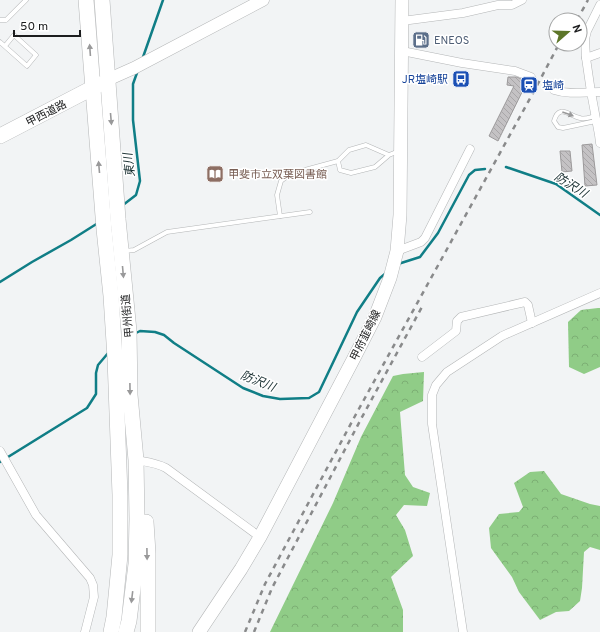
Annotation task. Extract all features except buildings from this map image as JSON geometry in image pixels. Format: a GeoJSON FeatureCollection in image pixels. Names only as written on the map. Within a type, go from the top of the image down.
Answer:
{"type":"FeatureCollection","features":[{"type":"Feature","properties":{"kind":"highway","name":"甲州街道"},"geometry":{"type":"LineString","coordinates":[[86,0],[104,229],[113,252],[129,330],[130,395],[136,460],[137,519],[136,564],[129,621],[126,632]]}},
{"type":"Feature","properties":{"kind":"highway","name":"甲州街道"},"geometry":{"type":"LineString","coordinates":[[102,0],[118,219],[113,252],[111,296],[115,358],[120,555],[114,617],[111,632]]}},
{"type":"Feature","properties":{"kind":"highway","name":"甲西道路"},"geometry":{"type":"LineString","coordinates":[[0,136],[93,89],[107,80]]}},
{"type":"Feature","properties":{"kind":"highway"},"geometry":{"type":"LineString","coordinates":[[101,632],[109,590],[113,557],[114,443],[117,416]]}},
{"type":"Feature","properties":{"kind":"highway"},"geometry":{"type":"LineString","coordinates":[[136,460],[146,519],[148,553],[148,632]]}},
{"type":"Feature","properties":{"kind":"main road","name":"甲府韮崎線"},"geometry":{"type":"LineString","coordinates":[[199,632],[241,569],[260,537],[375,317],[390,278],[396,255],[400,215],[395,153],[402,51],[402,0]]}},
{"type":"Feature","properties":{"kind":"main road"},"geometry":{"type":"LineString","coordinates":[[209,632],[241,569]]}},
{"type":"Feature","properties":{"kind":"street"},"geometry":{"type":"LineString","coordinates":[[107,80],[134,68],[263,0]]}},
{"type":"Feature","properties":{"kind":"street"},"geometry":{"type":"LineString","coordinates":[[402,21],[512,5],[522,0]]}},
{"type":"Feature","properties":{"kind":"street"},"geometry":{"type":"LineString","coordinates":[[600,5],[585,38],[586,58],[600,143]]}},
{"type":"Feature","properties":{"kind":"street"},"geometry":{"type":"LineString","coordinates":[[402,51],[515,72],[531,77]]}},
{"type":"Feature","properties":{"kind":"street"},"geometry":{"type":"LineString","coordinates":[[586,58],[600,53]]}},
{"type":"Feature","properties":{"kind":"street"},"geometry":{"type":"LineString","coordinates":[[554,90],[570,93],[600,92]]}},
{"type":"Feature","properties":{"kind":"street"},"geometry":{"type":"LineString","coordinates":[[396,255],[421,242],[425,238],[470,149]]}},
{"type":"Feature","properties":{"kind":"street"},"geometry":{"type":"LineString","coordinates":[[463,632],[432,424],[432,395],[436,385],[447,372],[502,336],[600,293]]}},
{"type":"Feature","properties":{"kind":"street"},"geometry":{"type":"LineString","coordinates":[[422,357],[456,331],[457,321],[465,315],[525,302],[528,305],[532,323]]}},
{"type":"Feature","properties":{"kind":"street"},"geometry":{"type":"LineString","coordinates":[[1,453],[36,515],[86,572],[93,585],[94,597],[85,632]]}},
{"type":"Feature","properties":{"kind":"street"},"geometry":{"type":"LineString","coordinates":[[136,460],[152,462],[166,468],[260,537]]}},
{"type":"Feature","properties":{"kind":"lane"},"geometry":{"type":"LineString","coordinates":[[0,20],[6,20],[26,0]]}},
{"type":"Feature","properties":{"kind":"lane"},"geometry":{"type":"LineString","coordinates":[[0,42],[27,66],[36,55],[14,35],[5,46]]}},
{"type":"Feature","properties":{"kind":"lane"},"geometry":{"type":"LineString","coordinates":[[560,112],[566,112],[581,119],[596,118],[563,128],[558,127],[554,121],[555,116],[560,112]]}},
{"type":"Feature","properties":{"kind":"lane"},"geometry":{"type":"LineString","coordinates":[[280,216],[278,195],[282,182],[290,174],[338,161],[349,150],[366,145],[395,153]]}},
{"type":"Feature","properties":{"kind":"lane"},"geometry":{"type":"LineString","coordinates":[[338,161],[340,170],[352,173],[375,167],[395,153]]}},
{"type":"Feature","properties":{"kind":"lane"},"geometry":{"type":"LineString","coordinates":[[113,252],[134,250],[168,232],[310,212]]}},
{"type":"Feature","properties":{"kind":"green space"},"geometry":{"type":"Polygon","coordinates":[[[600,308],[600,367],[584,374],[569,367],[568,322],[581,310],[600,308]]]}},
{"type":"Feature","properties":{"kind":"green space"},"geometry":{"type":"Polygon","coordinates":[[[424,372],[423,401],[400,412],[405,475],[413,487],[430,493],[427,506],[404,505],[396,515],[405,530],[413,556],[391,577],[403,610],[403,632],[270,632],[333,503],[361,437],[393,376],[424,372]]]}},
{"type":"Feature","properties":{"kind":"green space"},"geometry":{"type":"Polygon","coordinates":[[[544,471],[561,494],[600,506],[600,550],[590,547],[584,552],[580,601],[569,611],[556,612],[540,620],[519,592],[512,577],[491,548],[489,528],[499,514],[519,512],[523,507],[514,483],[530,472],[544,471]]]}},
{"type":"Feature","properties":{"kind":"waterway","name":"東川"},"geometry":{"type":"LineString","coordinates":[[142,60],[163,0]]}},
{"type":"Feature","properties":{"kind":"waterway","name":"東川"},"geometry":{"type":"LineString","coordinates":[[123,205],[136,195],[140,181],[133,120],[133,84],[138,70]]}},
{"type":"Feature","properties":{"kind":"waterway","name":"防沢川"},"geometry":{"type":"LineString","coordinates":[[506,167],[556,184],[600,215]]}},
{"type":"Feature","properties":{"kind":"waterway","name":"防沢川"},"geometry":{"type":"LineString","coordinates":[[398,264],[420,257],[438,233],[469,175],[475,170],[485,169]]}},
{"type":"Feature","properties":{"kind":"waterway","name":"東川"},"geometry":{"type":"LineString","coordinates":[[0,282],[98,223]]}},
{"type":"Feature","properties":{"kind":"waterway","name":"防沢川"},"geometry":{"type":"LineString","coordinates":[[134,334],[140,331],[155,332],[164,335],[243,388],[263,396],[280,399],[309,398],[319,392],[357,312],[380,278],[386,273]]}},
{"type":"Feature","properties":{"kind":"waterway","name":"防沢川"},"geometry":{"type":"LineString","coordinates":[[0,462],[87,408],[96,394],[96,373],[98,365],[109,352]]}},
{"type":"Feature","properties":{"kind":"railway"},"geometry":{"type":"LineString","coordinates":[[581,12],[588,0]]}},
{"type":"Feature","properties":{"kind":"railway"},"geometry":{"type":"LineString","coordinates":[[245,632],[265,584],[355,416],[555,52]]}},
{"type":"Feature","properties":{"kind":"railway"},"geometry":{"type":"LineString","coordinates":[[254,632],[272,588],[423,305]]}},
{"type":"Feature","properties":{"kind":"place","name":"ENEOS"},"geometry":{"type":"Point","coordinates":[421,40]}},
{"type":"Feature","properties":{"kind":"place","name":"JR塩崎駅"},"geometry":{"type":"Point","coordinates":[461,79]}},
{"type":"Feature","properties":{"kind":"place","name":"塩崎"},"geometry":{"type":"Point","coordinates":[529,85]}},
{"type":"Feature","properties":{"kind":"place","name":"甲斐市立双葉図書館"},"geometry":{"type":"Point","coordinates":[215,174]}}]}
